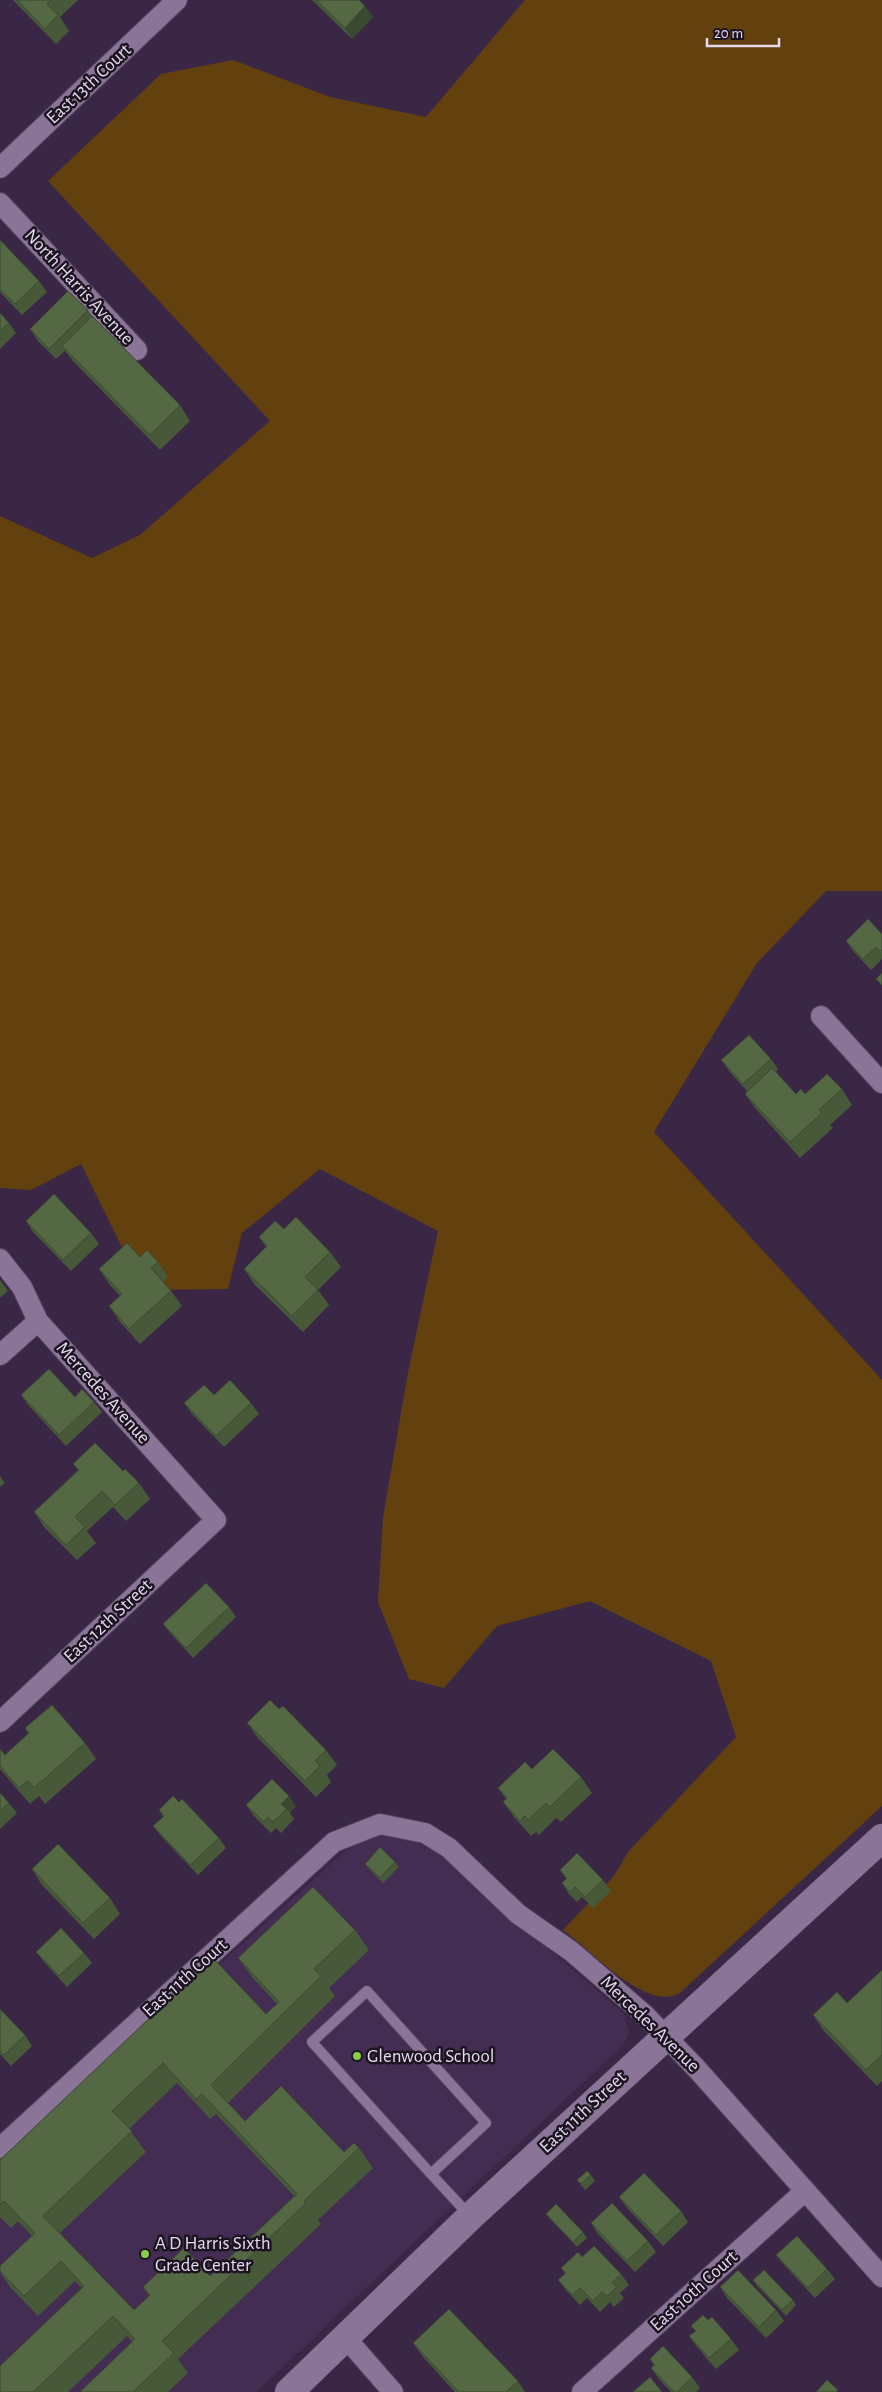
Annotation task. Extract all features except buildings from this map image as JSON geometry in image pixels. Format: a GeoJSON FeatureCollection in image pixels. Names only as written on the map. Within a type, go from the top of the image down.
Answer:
{"type":"FeatureCollection","features":[{"type":"Feature","properties":{"kind":"main road","name":"East 11th Street"},"geometry":{"type":"LineString","coordinates":[[289,2392],[471,2216],[882,1838]]}},
{"type":"Feature","properties":{"kind":"street","name":"East 13th Court"},"geometry":{"type":"LineString","coordinates":[[0,168],[177,0]]}},
{"type":"Feature","properties":{"kind":"street","name":"North Harris Avenue"},"geometry":{"type":"LineString","coordinates":[[0,203],[138,350]]}},
{"type":"Feature","properties":{"kind":"street"},"geometry":{"type":"LineString","coordinates":[[822,1016],[882,1084]]}},
{"type":"Feature","properties":{"kind":"street","name":"Mercedes Avenue"},"geometry":{"type":"LineString","coordinates":[[0,1259],[22,1287],[38,1321],[216,1520]]}},
{"type":"Feature","properties":{"kind":"street"},"geometry":{"type":"LineString","coordinates":[[0,1355],[38,1321]]}},
{"type":"Feature","properties":{"kind":"street","name":"East 12th Street"},"geometry":{"type":"LineString","coordinates":[[0,1722],[216,1520]]}},
{"type":"Feature","properties":{"kind":"street","name":"Mercedes Avenue"},"geometry":{"type":"LineString","coordinates":[[380,1824],[425,1833],[450,1848],[518,1914],[571,1951],[638,2008],[666,2035],[882,2277]]}},
{"type":"Feature","properties":{"kind":"street","name":"East 11th Court"},"geometry":{"type":"LineString","coordinates":[[0,2148],[334,1842],[380,1824]]}},
{"type":"Feature","properties":{"kind":"street","name":"East 10th Court"},"geometry":{"type":"LineString","coordinates":[[582,2392],[805,2191]]}},
{"type":"Feature","properties":{"kind":"street"},"geometry":{"type":"LineString","coordinates":[[345,2337],[393,2392]]}},
{"type":"Feature","properties":{"kind":"lane"},"geometry":{"type":"LineString","coordinates":[[431,2174],[486,2123],[367,1991],[312,2042],[431,2174],[471,2216]]}},
{"type":"Feature","properties":{"kind":"shaded area"},"geometry":{"type":"Polygon","coordinates":[[[525,0],[882,0],[882,891],[826,891],[757,963],[654,1132],[882,1380],[882,1806],[681,1992],[668,1997],[652,1995],[636,1987],[603,1964],[563,1930],[614,1876],[628,1852],[736,1737],[711,1661],[590,1601],[497,1626],[444,1688],[409,1679],[378,1602],[383,1518],[408,1372],[438,1231],[320,1169],[242,1233],[228,1289],[143,1290],[81,1164],[31,1190],[0,1188],[0,516],[92,558],[140,535],[270,421],[48,181],[161,74],[233,60],[330,97],[426,117],[525,0]]]}},
{"type":"Feature","properties":{"kind":"shaded area"},"geometry":{"type":"Polygon","coordinates":[[[398,1833],[431,1846],[624,2014],[629,2032],[624,2044],[256,2392],[0,2392],[0,2162],[353,1844],[369,1835],[398,1833]]]}},
{"type":"Feature","properties":{"kind":"place","name":"Glenwood School"},"geometry":{"type":"Point","coordinates":[357,2056]}},
{"type":"Feature","properties":{"kind":"place","name":"A D Harris Sixth Grade Center"},"geometry":{"type":"Point","coordinates":[145,2254]}}]}
